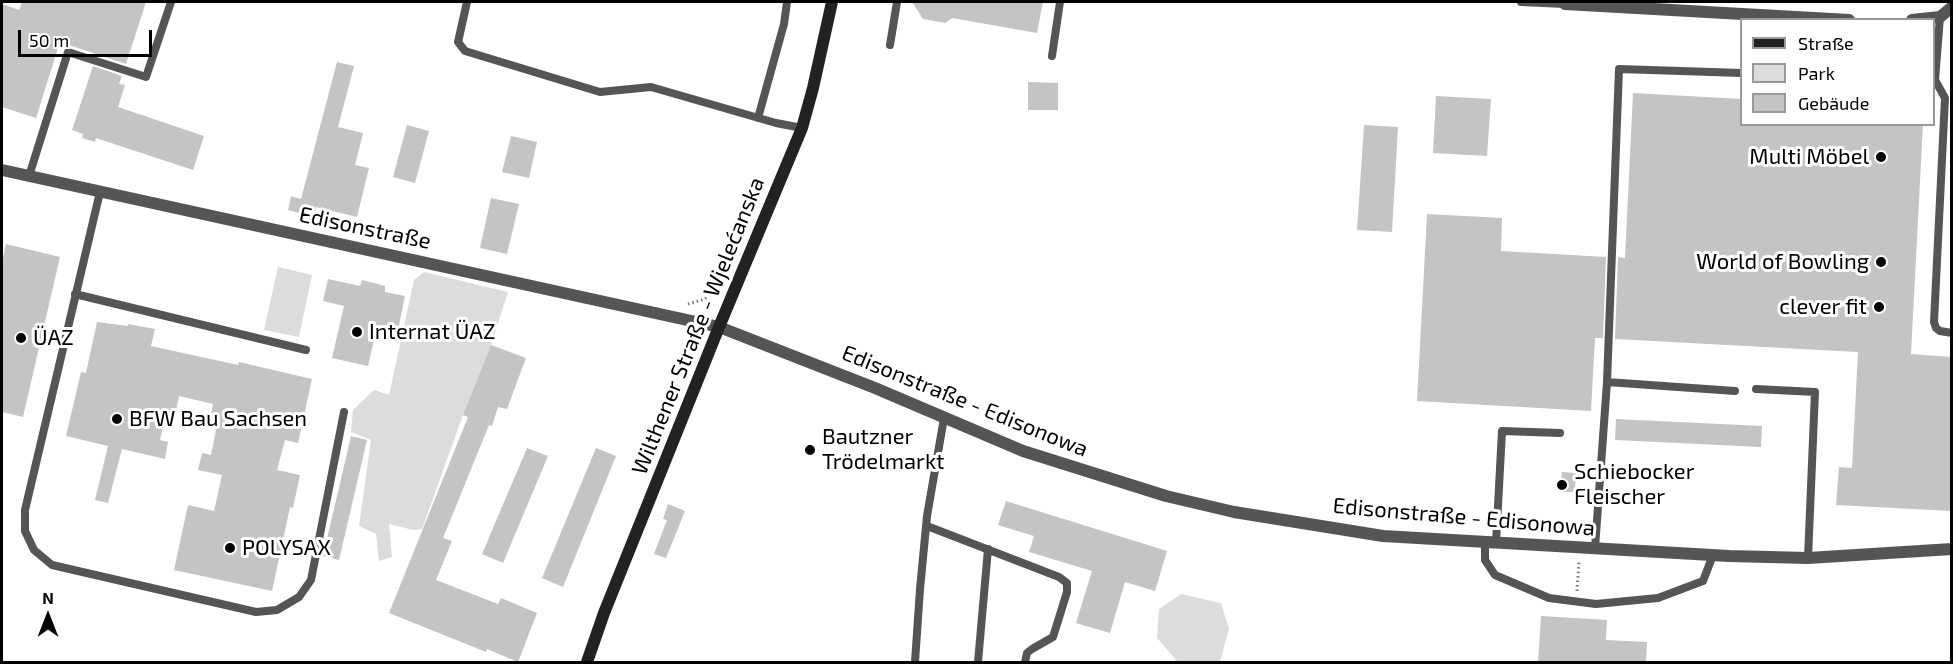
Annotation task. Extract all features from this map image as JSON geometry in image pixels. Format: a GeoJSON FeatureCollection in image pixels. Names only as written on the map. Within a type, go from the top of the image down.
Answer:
{"type":"FeatureCollection","features":[{"type":"Feature","properties":{"kind":"main road","name":"Wilthener Straße - Wjelećanska"},"geometry":{"type":"LineString","coordinates":[[587,663],[604,613],[802,128],[832,2]]}},
{"type":"Feature","properties":{"kind":"street"},"geometry":{"type":"LineString","coordinates":[[1565,4],[1814,18]]}},
{"type":"Feature","properties":{"kind":"street"},"geometry":{"type":"LineString","coordinates":[[1931,18],[1940,17],[1952,7]]}},
{"type":"Feature","properties":{"kind":"street","name":"Edisonstraße"},"geometry":{"type":"LineString","coordinates":[[2,170],[719,327]]}},
{"type":"Feature","properties":{"kind":"street","name":"Edisonstraße - Edisonowa"},"geometry":{"type":"LineString","coordinates":[[719,327],[875,388],[1023,451],[1166,496],[1234,512],[1383,536],[1713,555],[1808,558],[1952,549]]}},
{"type":"Feature","properties":{"kind":"lane"},"geometry":{"type":"LineString","coordinates":[[29,176],[68,52],[146,77],[171,2]]}},
{"type":"Feature","properties":{"kind":"lane"},"geometry":{"type":"LineString","coordinates":[[467,2],[458,42],[465,51],[600,92],[651,87],[758,118],[802,128]]}},
{"type":"Feature","properties":{"kind":"lane"},"geometry":{"type":"LineString","coordinates":[[758,118],[787,2]]}},
{"type":"Feature","properties":{"kind":"lane"},"geometry":{"type":"LineString","coordinates":[[890,45],[897,2]]}},
{"type":"Feature","properties":{"kind":"lane"},"geometry":{"type":"LineString","coordinates":[[1052,56],[1060,2]]}},
{"type":"Feature","properties":{"kind":"lane"},"geometry":{"type":"LineString","coordinates":[[1521,2],[1565,4]]}},
{"type":"Feature","properties":{"kind":"lane"},"geometry":{"type":"LineString","coordinates":[[1935,70],[1940,17]]}},
{"type":"Feature","properties":{"kind":"lane"},"geometry":{"type":"LineString","coordinates":[[1595,548],[1607,382],[1619,69],[1740,74]]}},
{"type":"Feature","properties":{"kind":"lane"},"geometry":{"type":"LineString","coordinates":[[1935,82],[1945,98],[1934,322],[1940,331],[1952,333]]}},
{"type":"Feature","properties":{"kind":"lane"},"geometry":{"type":"LineString","coordinates":[[100,192],[25,510],[25,531],[34,550],[52,565],[256,612],[277,610],[299,597],[311,580],[344,412]]}},
{"type":"Feature","properties":{"kind":"lane"},"geometry":{"type":"LineString","coordinates":[[75,294],[306,350]]}},
{"type":"Feature","properties":{"kind":"lane"},"geometry":{"type":"LineString","coordinates":[[1607,382],[1735,391]]}},
{"type":"Feature","properties":{"kind":"lane"},"geometry":{"type":"LineString","coordinates":[[1756,389],[1815,392],[1808,558]]}},
{"type":"Feature","properties":{"kind":"lane"},"geometry":{"type":"LineString","coordinates":[[915,663],[927,526],[944,418]]}},
{"type":"Feature","properties":{"kind":"lane"},"geometry":{"type":"LineString","coordinates":[[1560,433],[1502,431],[1490,543],[1485,560],[1495,575],[1549,598],[1596,604],[1658,598],[1703,581],[1713,555]]}},
{"type":"Feature","properties":{"kind":"lane"},"geometry":{"type":"LineString","coordinates":[[927,526],[1059,577],[1066,583],[1067,592],[1053,638],[1032,649],[1025,663]]}},
{"type":"Feature","properties":{"kind":"lane"},"geometry":{"type":"LineString","coordinates":[[978,663],[988,549]]}},
{"type":"Feature","properties":{"kind":"path"},"geometry":{"type":"LineString","coordinates":[[680,305],[705,299],[719,285],[724,275]]}},
{"type":"Feature","properties":{"kind":"path"},"geometry":{"type":"LineString","coordinates":[[1576,601],[1580,548]]}},
{"type":"Feature","properties":{"kind":"green space"},"geometry":{"type":"Polygon","coordinates":[[[278,267],[312,275],[299,337],[264,330],[278,267]]]}},
{"type":"Feature","properties":{"kind":"green space"},"geometry":{"type":"Polygon","coordinates":[[[424,272],[508,292],[491,345],[422,529],[413,530],[389,524],[392,557],[379,561],[376,534],[359,526],[371,440],[351,432],[353,410],[374,390],[389,395],[414,280],[424,272]]]}},
{"type":"Feature","properties":{"kind":"green space"},"geometry":{"type":"Polygon","coordinates":[[[1181,594],[1221,603],[1229,629],[1220,662],[1178,662],[1157,638],[1159,609],[1181,594]]]}},
{"type":"Feature","properties":{"kind":"building"},"geometry":{"type":"Polygon","coordinates":[[[22,2],[146,2],[126,64],[60,42],[36,118],[2,107],[2,4],[19,10],[22,2]]]}},
{"type":"Feature","properties":{"kind":"building"},"geometry":{"type":"Polygon","coordinates":[[[912,2],[1043,2],[1037,33],[952,18],[945,23],[923,19],[912,2]]]}},
{"type":"Feature","properties":{"kind":"building"},"geometry":{"type":"Polygon","coordinates":[[[337,62],[354,66],[338,127],[363,133],[355,165],[369,168],[357,217],[316,207],[314,217],[288,210],[291,196],[301,199],[337,62]]]}},
{"type":"Feature","properties":{"kind":"building"},"geometry":{"type":"Polygon","coordinates":[[[93,66],[122,76],[119,84],[125,85],[118,107],[204,136],[193,170],[96,138],[95,142],[82,138],[83,134],[72,130],[93,66]]]}},
{"type":"Feature","properties":{"kind":"building"},"geometry":{"type":"Polygon","coordinates":[[[1028,82],[1058,83],[1058,110],[1028,110],[1028,82]]]}},
{"type":"Feature","properties":{"kind":"building"},"geometry":{"type":"Polygon","coordinates":[[[1633,93],[1740,99],[1740,126],[1923,126],[1911,354],[1952,357],[1952,511],[1836,505],[1839,467],[1852,468],[1858,352],[1615,339],[1618,257],[1625,258],[1633,93]]]}},
{"type":"Feature","properties":{"kind":"building"},"geometry":{"type":"Polygon","coordinates":[[[1436,96],[1491,99],[1487,156],[1433,153],[1436,96]]]}},
{"type":"Feature","properties":{"kind":"building"},"geometry":{"type":"Polygon","coordinates":[[[407,125],[429,131],[415,183],[393,177],[407,125]]]}},
{"type":"Feature","properties":{"kind":"building"},"geometry":{"type":"Polygon","coordinates":[[[1364,125],[1398,127],[1392,232],[1357,230],[1364,125]]]}},
{"type":"Feature","properties":{"kind":"building"},"geometry":{"type":"Polygon","coordinates":[[[511,136],[537,142],[529,178],[502,172],[511,136]]]}},
{"type":"Feature","properties":{"kind":"building"},"geometry":{"type":"Polygon","coordinates":[[[491,198],[519,204],[507,254],[480,248],[491,198]]]}},
{"type":"Feature","properties":{"kind":"building"},"geometry":{"type":"Polygon","coordinates":[[[1427,214],[1502,218],[1501,251],[1606,257],[1603,338],[1595,338],[1591,411],[1417,401],[1427,214]]]}},
{"type":"Feature","properties":{"kind":"building","name":"ÜAZ"},"geometry":{"type":"Polygon","coordinates":[[[6,244],[60,257],[23,417],[2,412],[2,263],[6,244]]]}},
{"type":"Feature","properties":{"kind":"building","name":"Internat ÜAZ"},"geometry":{"type":"Polygon","coordinates":[[[328,279],[360,286],[362,280],[385,286],[385,292],[405,296],[397,335],[376,331],[368,366],[332,358],[344,306],[323,301],[328,279]]]}},
{"type":"Feature","properties":{"kind":"building","name":"BFW Bau Sachsen"},"geometry":{"type":"Polygon","coordinates":[[[97,322],[155,329],[151,346],[238,365],[239,362],[312,379],[298,443],[285,440],[277,470],[300,475],[293,508],[290,507],[272,591],[174,570],[188,505],[214,511],[222,475],[198,470],[202,453],[211,455],[217,425],[209,423],[213,404],[179,396],[175,415],[166,413],[160,440],[168,442],[165,459],[122,449],[108,503],[95,500],[108,446],[66,436],[81,372],[86,373],[97,322]]]}},
{"type":"Feature","properties":{"kind":"building"},"geometry":{"type":"Polygon","coordinates":[[[491,345],[526,358],[507,409],[498,407],[492,426],[489,425],[443,538],[452,541],[436,580],[498,604],[501,598],[537,613],[518,662],[487,649],[486,652],[389,613],[468,417],[463,415],[491,345]]]}},
{"type":"Feature","properties":{"kind":"building"},"geometry":{"type":"Polygon","coordinates":[[[1616,419],[1762,426],[1761,447],[1615,440],[1616,419]]]}},
{"type":"Feature","properties":{"kind":"building"},"geometry":{"type":"Polygon","coordinates":[[[351,436],[367,440],[339,560],[323,556],[351,436]]]}},
{"type":"Feature","properties":{"kind":"building"},"geometry":{"type":"Polygon","coordinates":[[[527,448],[548,456],[503,563],[482,554],[527,448]]]}},
{"type":"Feature","properties":{"kind":"building"},"geometry":{"type":"Polygon","coordinates":[[[596,448],[616,456],[563,587],[542,578],[596,448]]]}},
{"type":"Feature","properties":{"kind":"building","name":"Schiebocker Fleischer"},"geometry":{"type":"Polygon","coordinates":[[[1562,472],[1576,473],[1575,492],[1560,492],[1562,472]]]}},
{"type":"Feature","properties":{"kind":"building"},"geometry":{"type":"Polygon","coordinates":[[[1006,501],[1167,551],[1155,591],[1125,582],[1110,633],[1076,623],[1092,571],[1029,552],[1034,536],[998,525],[1006,501]]]}},
{"type":"Feature","properties":{"kind":"building"},"geometry":{"type":"Polygon","coordinates":[[[668,504],[685,511],[666,558],[654,554],[667,520],[663,519],[668,504]]]}},
{"type":"Feature","properties":{"kind":"building"},"geometry":{"type":"Polygon","coordinates":[[[1541,616],[1607,620],[1606,640],[1647,642],[1646,663],[1538,663],[1541,616]]]}},
{"type":"Feature","properties":{"kind":"place","name":"Multi Möbel"},"geometry":{"type":"Point","coordinates":[1881,157]}},
{"type":"Feature","properties":{"kind":"place","name":"World of Bowling"},"geometry":{"type":"Point","coordinates":[1881,262]}},
{"type":"Feature","properties":{"kind":"place","name":"clever fit"},"geometry":{"type":"Point","coordinates":[1879,307]}},
{"type":"Feature","properties":{"kind":"place","name":"Internat ÜAZ"},"geometry":{"type":"Point","coordinates":[357,332]}},
{"type":"Feature","properties":{"kind":"place","name":"ÜAZ"},"geometry":{"type":"Point","coordinates":[21,338]}},
{"type":"Feature","properties":{"kind":"place","name":"BFW Bau Sachsen"},"geometry":{"type":"Point","coordinates":[117,419]}},
{"type":"Feature","properties":{"kind":"place","name":"Bautzner Trödelmarkt"},"geometry":{"type":"Point","coordinates":[810,450]}},
{"type":"Feature","properties":{"kind":"place","name":"Schiebocker Fleischer"},"geometry":{"type":"Point","coordinates":[1562,485]}},
{"type":"Feature","properties":{"kind":"place","name":"POLYSAX"},"geometry":{"type":"Point","coordinates":[230,548]}}]}
